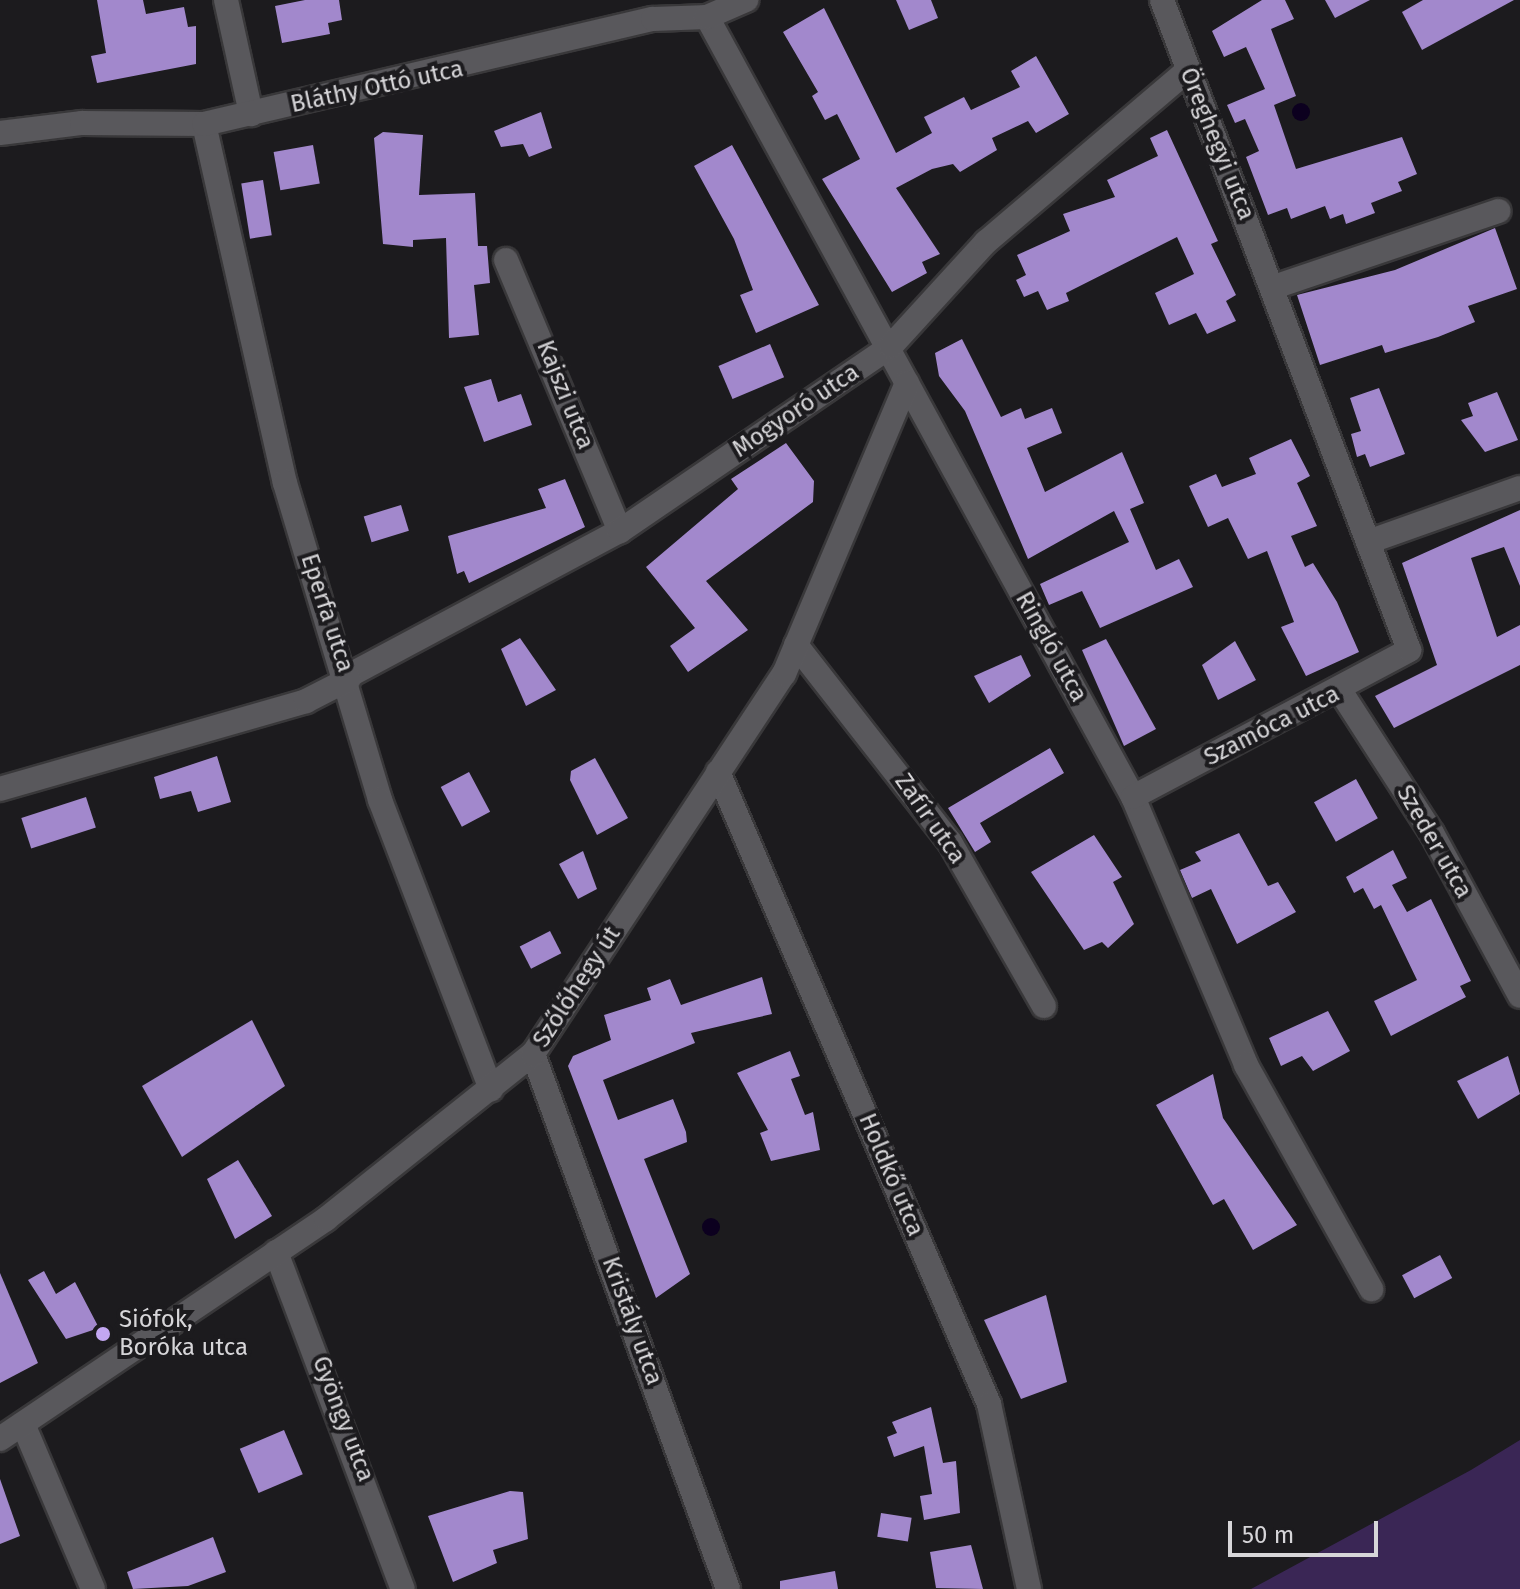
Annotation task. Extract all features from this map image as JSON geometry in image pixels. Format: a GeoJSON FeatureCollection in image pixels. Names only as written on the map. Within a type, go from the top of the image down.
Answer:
{"type":"FeatureCollection","features":[{"type":"Feature","properties":{"kind":"street"},"geometry":{"type":"LineString","coordinates":[[226,0],[251,114]]}},
{"type":"Feature","properties":{"kind":"street","name":"Bláthy Ottó utca"},"geometry":{"type":"LineString","coordinates":[[0,133],[82,123],[204,124],[653,19],[707,17],[746,0]]}},
{"type":"Feature","properties":{"kind":"street","name":"Öreghegyi utca"},"geometry":{"type":"LineString","coordinates":[[1162,0],[1187,71],[1274,287],[1409,650]]}},
{"type":"Feature","properties":{"kind":"street","name":"Ringló utca"},"geometry":{"type":"LineString","coordinates":[[707,17],[891,346],[907,383],[1133,797],[1246,1065],[1371,1289]]}},
{"type":"Feature","properties":{"kind":"street","name":"Mogyoró utca"},"geometry":{"type":"LineString","coordinates":[[0,789],[306,701],[620,531],[891,346],[986,242],[1187,71]]}},
{"type":"Feature","properties":{"kind":"street","name":"Eperfa utca"},"geometry":{"type":"LineString","coordinates":[[204,124],[285,483],[348,678],[380,800],[491,1089]]}},
{"type":"Feature","properties":{"kind":"street"},"geometry":{"type":"LineString","coordinates":[[1274,287],[1498,211]]}},
{"type":"Feature","properties":{"kind":"street","name":"Kajszi utca"},"geometry":{"type":"LineString","coordinates":[[506,260],[620,531]]}},
{"type":"Feature","properties":{"kind":"street","name":"Szőlőhegy út"},"geometry":{"type":"LineString","coordinates":[[0,1439],[276,1252],[533,1054],[718,772],[796,645],[907,383]]}},
{"type":"Feature","properties":{"kind":"street"},"geometry":{"type":"LineString","coordinates":[[1368,542],[1520,488]]}},
{"type":"Feature","properties":{"kind":"street","name":"Zafír utca"},"geometry":{"type":"LineString","coordinates":[[796,645],[950,842],[1044,1006]]}},
{"type":"Feature","properties":{"kind":"street","name":"Szamóca utca"},"geometry":{"type":"LineString","coordinates":[[1133,797],[1341,692],[1409,650]]}},
{"type":"Feature","properties":{"kind":"street","name":"Szeder utca"},"geometry":{"type":"LineString","coordinates":[[1341,692],[1432,833],[1520,996]]}},
{"type":"Feature","properties":{"kind":"street","name":"Holdkő utca"},"geometry":{"type":"LineString","coordinates":[[718,772],[989,1404],[1029,1589]]}},
{"type":"Feature","properties":{"kind":"street","name":"Kristály utca"},"geometry":{"type":"LineString","coordinates":[[533,1054],[728,1589]]}},
{"type":"Feature","properties":{"kind":"street","name":"Gyöngy utca"},"geometry":{"type":"LineString","coordinates":[[276,1252],[403,1589]]}},
{"type":"Feature","properties":{"kind":"street"},"geometry":{"type":"LineString","coordinates":[[23,1424],[93,1589]]}},
{"type":"Feature","properties":{"kind":"shaded area"},"geometry":{"type":"Polygon","coordinates":[[[1297,103],[1305,103],[1310,112],[1308,119],[1297,121],[1292,116],[1292,108],[1297,103]]]}},
{"type":"Feature","properties":{"kind":"shaded area"},"geometry":{"type":"Polygon","coordinates":[[[711,1218],[720,1227],[711,1236],[702,1227],[711,1218]]]}},
{"type":"Feature","properties":{"kind":"shaded area"},"geometry":{"type":"Polygon","coordinates":[[[1520,1440],[1520,1589],[1251,1589],[1471,1470],[1520,1440]]]}},
{"type":"Feature","properties":{"kind":"building"},"geometry":{"type":"Polygon","coordinates":[[[97,0],[143,0],[146,14],[184,7],[188,27],[196,26],[196,64],[97,83],[91,56],[106,53],[97,0]]]}},
{"type":"Feature","properties":{"kind":"building"},"geometry":{"type":"Polygon","coordinates":[[[305,0],[339,0],[342,20],[328,23],[330,34],[282,43],[275,6],[305,0]]]}},
{"type":"Feature","properties":{"kind":"building"},"geometry":{"type":"Polygon","coordinates":[[[896,0],[931,0],[938,18],[909,30],[896,0]]]}},
{"type":"Feature","properties":{"kind":"building"},"geometry":{"type":"Polygon","coordinates":[[[1262,0],[1285,0],[1294,19],[1271,29],[1296,96],[1274,105],[1296,169],[1402,137],[1417,174],[1398,182],[1402,191],[1371,203],[1375,213],[1346,224],[1343,214],[1330,219],[1325,206],[1291,219],[1287,208],[1268,215],[1246,157],[1259,151],[1245,119],[1235,123],[1227,105],[1265,89],[1246,47],[1224,57],[1212,31],[1262,0]]]}},
{"type":"Feature","properties":{"kind":"building"},"geometry":{"type":"Polygon","coordinates":[[[1325,0],[1370,0],[1335,18],[1325,0]]]}},
{"type":"Feature","properties":{"kind":"building"},"geometry":{"type":"Polygon","coordinates":[[[1423,0],[1514,0],[1422,50],[1402,12],[1423,0]]]}},
{"type":"Feature","properties":{"kind":"building"},"geometry":{"type":"Polygon","coordinates":[[[824,8],[896,153],[932,133],[924,117],[964,97],[971,110],[1020,87],[1011,71],[1036,56],[1069,114],[1036,133],[1028,121],[992,138],[997,150],[960,172],[953,164],[932,169],[896,188],[940,254],[922,262],[927,273],[892,292],[822,179],[860,159],[837,114],[825,120],[812,96],[818,92],[783,32],[824,8]]]}},
{"type":"Feature","properties":{"kind":"building"},"geometry":{"type":"Polygon","coordinates":[[[541,112],[552,148],[529,157],[523,144],[501,147],[494,131],[541,112]]]}},
{"type":"Feature","properties":{"kind":"building"},"geometry":{"type":"Polygon","coordinates":[[[1167,130],[1218,241],[1211,244],[1236,295],[1226,301],[1236,321],[1207,334],[1196,313],[1169,325],[1155,293],[1194,274],[1177,237],[1066,293],[1069,301],[1047,310],[1038,291],[1024,297],[1016,280],[1026,275],[1017,255],[1070,231],[1063,214],[1115,197],[1107,180],[1158,156],[1150,138],[1167,130]]]}},
{"type":"Feature","properties":{"kind":"building"},"geometry":{"type":"Polygon","coordinates":[[[383,132],[423,135],[419,195],[475,193],[478,246],[487,246],[490,283],[474,285],[479,335],[449,338],[446,238],[413,240],[413,247],[383,244],[374,138],[383,132]]]}},
{"type":"Feature","properties":{"kind":"building"},"geometry":{"type":"Polygon","coordinates":[[[313,145],[320,183],[280,190],[274,152],[313,145]]]}},
{"type":"Feature","properties":{"kind":"building"},"geometry":{"type":"Polygon","coordinates":[[[732,145],[819,305],[756,333],[740,295],[753,290],[734,239],[694,166],[732,145]]]}},
{"type":"Feature","properties":{"kind":"building"},"geometry":{"type":"Polygon","coordinates":[[[263,180],[272,235],[250,239],[241,183],[263,180]]]}},
{"type":"Feature","properties":{"kind":"building"},"geometry":{"type":"Polygon","coordinates":[[[1495,228],[1517,289],[1468,306],[1475,322],[1385,353],[1382,345],[1320,365],[1297,295],[1395,270],[1495,228]]]}},
{"type":"Feature","properties":{"kind":"building"},"geometry":{"type":"Polygon","coordinates":[[[962,339],[1001,417],[1021,408],[1025,419],[1052,408],[1062,433],[1027,448],[1045,492],[1122,452],[1144,503],[1130,509],[1156,570],[1179,559],[1193,587],[1100,628],[1082,591],[1049,605],[1040,584],[1129,542],[1114,511],[1028,559],[965,411],[939,376],[935,353],[962,339]]]}},
{"type":"Feature","properties":{"kind":"building"},"geometry":{"type":"Polygon","coordinates":[[[770,344],[784,377],[733,399],[718,366],[770,344]]]}},
{"type":"Feature","properties":{"kind":"building"},"geometry":{"type":"Polygon","coordinates":[[[491,379],[498,402],[521,394],[532,425],[484,442],[464,387],[491,379]]]}},
{"type":"Feature","properties":{"kind":"building"},"geometry":{"type":"Polygon","coordinates":[[[1379,388],[1405,454],[1370,467],[1365,454],[1357,457],[1351,434],[1361,431],[1350,398],[1379,388]]]}},
{"type":"Feature","properties":{"kind":"building"},"geometry":{"type":"Polygon","coordinates":[[[1497,392],[1518,440],[1485,452],[1461,420],[1473,416],[1468,403],[1497,392]]]}},
{"type":"Feature","properties":{"kind":"building"},"geometry":{"type":"Polygon","coordinates":[[[1291,439],[1310,476],[1297,483],[1317,526],[1291,536],[1305,567],[1313,563],[1337,602],[1359,652],[1306,676],[1281,627],[1294,622],[1267,551],[1248,559],[1228,518],[1208,527],[1189,486],[1216,474],[1222,487],[1256,474],[1249,458],[1291,439]]]}},
{"type":"Feature","properties":{"kind":"building"},"geometry":{"type":"Polygon","coordinates":[[[786,443],[814,481],[813,502],[706,581],[748,630],[688,672],[670,646],[695,628],[646,567],[738,489],[731,479],[786,443]]]}},
{"type":"Feature","properties":{"kind":"building"},"geometry":{"type":"Polygon","coordinates":[[[565,479],[585,527],[469,583],[464,571],[457,574],[448,536],[546,508],[538,489],[565,479]]]}},
{"type":"Feature","properties":{"kind":"building"},"geometry":{"type":"Polygon","coordinates":[[[401,505],[409,531],[372,542],[364,516],[401,505]]]}},
{"type":"Feature","properties":{"kind":"building"},"geometry":{"type":"Polygon","coordinates":[[[1520,510],[1520,586],[1504,547],[1471,558],[1497,637],[1520,625],[1520,665],[1394,728],[1375,696],[1437,665],[1402,563],[1520,510]]]}},
{"type":"Feature","properties":{"kind":"building"},"geometry":{"type":"Polygon","coordinates":[[[520,638],[556,690],[526,706],[501,649],[520,638]]]}},
{"type":"Feature","properties":{"kind":"building"},"geometry":{"type":"Polygon","coordinates":[[[1106,639],[1156,729],[1124,746],[1082,650],[1106,639]]]}},
{"type":"Feature","properties":{"kind":"building"},"geometry":{"type":"Polygon","coordinates":[[[1235,641],[1256,680],[1218,700],[1202,665],[1235,641]]]}},
{"type":"Feature","properties":{"kind":"building"},"geometry":{"type":"Polygon","coordinates":[[[1021,655],[1031,676],[989,703],[974,676],[1021,655]]]}},
{"type":"Feature","properties":{"kind":"building"},"geometry":{"type":"Polygon","coordinates":[[[1050,748],[1064,773],[980,823],[991,842],[975,852],[948,808],[1050,748]]]}},
{"type":"Feature","properties":{"kind":"building"},"geometry":{"type":"Polygon","coordinates":[[[217,756],[231,802],[198,812],[191,791],[160,799],[154,777],[217,756]]]}},
{"type":"Feature","properties":{"kind":"building"},"geometry":{"type":"Polygon","coordinates":[[[595,758],[628,818],[597,835],[570,780],[571,771],[595,758]]]}},
{"type":"Feature","properties":{"kind":"building"},"geometry":{"type":"Polygon","coordinates":[[[469,772],[490,812],[462,827],[441,787],[469,772]]]}},
{"type":"Feature","properties":{"kind":"building"},"geometry":{"type":"Polygon","coordinates":[[[1356,779],[1378,818],[1336,842],[1314,802],[1356,779]]]}},
{"type":"Feature","properties":{"kind":"building"},"geometry":{"type":"Polygon","coordinates":[[[86,797],[96,827],[31,848],[21,818],[86,797]]]}},
{"type":"Feature","properties":{"kind":"building"},"geometry":{"type":"Polygon","coordinates":[[[1239,833],[1268,886],[1278,882],[1296,912],[1237,944],[1211,889],[1192,898],[1180,870],[1201,861],[1195,852],[1239,833]]]}},
{"type":"Feature","properties":{"kind":"building"},"geometry":{"type":"Polygon","coordinates":[[[1094,835],[1122,877],[1113,882],[1134,924],[1108,948],[1102,942],[1084,950],[1031,872],[1094,835]]]}},
{"type":"Feature","properties":{"kind":"building"},"geometry":{"type":"Polygon","coordinates":[[[1393,850],[1407,878],[1392,885],[1407,912],[1431,899],[1471,981],[1460,986],[1466,997],[1391,1036],[1374,1001],[1417,980],[1381,905],[1374,909],[1363,888],[1354,893],[1346,877],[1393,850]]]}},
{"type":"Feature","properties":{"kind":"building"},"geometry":{"type":"Polygon","coordinates":[[[583,851],[597,889],[578,899],[559,864],[583,851]]]}},
{"type":"Feature","properties":{"kind":"building"},"geometry":{"type":"Polygon","coordinates":[[[550,931],[561,953],[531,969],[520,946],[550,931]]]}},
{"type":"Feature","properties":{"kind":"building"},"geometry":{"type":"Polygon","coordinates":[[[762,977],[772,1014],[691,1033],[695,1043],[603,1080],[618,1120],[673,1099],[686,1132],[687,1142],[644,1159],[690,1274],[656,1298],[568,1066],[573,1056],[611,1040],[604,1015],[651,1000],[647,988],[670,979],[681,1005],[762,977]]]}},
{"type":"Feature","properties":{"kind":"building"},"geometry":{"type":"Polygon","coordinates":[[[1328,1011],[1350,1051],[1313,1071],[1302,1056],[1281,1066],[1269,1038],[1328,1011]]]}},
{"type":"Feature","properties":{"kind":"building"},"geometry":{"type":"Polygon","coordinates":[[[252,1020],[285,1086],[182,1157],[142,1086],[252,1020]]]}},
{"type":"Feature","properties":{"kind":"building"},"geometry":{"type":"Polygon","coordinates":[[[790,1051],[800,1076],[791,1079],[805,1115],[813,1112],[820,1150],[771,1161],[760,1133],[768,1130],[737,1073],[790,1051]]]}},
{"type":"Feature","properties":{"kind":"building"},"geometry":{"type":"Polygon","coordinates":[[[1508,1056],[1520,1094],[1478,1119],[1457,1081],[1508,1056]]]}},
{"type":"Feature","properties":{"kind":"building"},"geometry":{"type":"Polygon","coordinates":[[[1213,1074],[1223,1118],[1297,1225],[1253,1250],[1224,1199],[1213,1205],[1156,1105],[1213,1074]]]}},
{"type":"Feature","properties":{"kind":"building"},"geometry":{"type":"Polygon","coordinates":[[[238,1160],[272,1216],[235,1239],[207,1179],[238,1160]]]}},
{"type":"Feature","properties":{"kind":"building"},"geometry":{"type":"Polygon","coordinates":[[[1440,1255],[1452,1278],[1414,1298],[1402,1275],[1440,1255]]]}},
{"type":"Feature","properties":{"kind":"building"},"geometry":{"type":"Polygon","coordinates":[[[44,1271],[56,1294],[75,1282],[99,1328],[66,1339],[28,1280],[44,1271]]]}},
{"type":"Feature","properties":{"kind":"building"},"geometry":{"type":"Polygon","coordinates":[[[0,1273],[38,1363],[0,1383],[0,1273]]]}},
{"type":"Feature","properties":{"kind":"building"},"geometry":{"type":"Polygon","coordinates":[[[1046,1295],[1067,1382],[1021,1399],[984,1320],[1046,1295]]]}},
{"type":"Feature","properties":{"kind":"building"},"geometry":{"type":"Polygon","coordinates":[[[931,1407],[943,1463],[956,1461],[960,1513],[924,1520],[920,1496],[932,1494],[924,1446],[894,1457],[887,1437],[897,1433],[892,1422],[931,1407]]]}},
{"type":"Feature","properties":{"kind":"building"},"geometry":{"type":"Polygon","coordinates":[[[284,1430],[303,1474],[259,1493],[240,1449],[284,1430]]]}},
{"type":"Feature","properties":{"kind":"building"},"geometry":{"type":"Polygon","coordinates":[[[0,1479],[20,1536],[0,1544],[0,1479]]]}},
{"type":"Feature","properties":{"kind":"building"},"geometry":{"type":"Polygon","coordinates":[[[510,1491],[523,1492],[528,1539],[493,1550],[497,1563],[453,1582],[428,1516],[510,1491]]]}},
{"type":"Feature","properties":{"kind":"building"},"geometry":{"type":"Polygon","coordinates":[[[881,1513],[912,1518],[908,1542],[877,1537],[881,1513]]]}},
{"type":"Feature","properties":{"kind":"building"},"geometry":{"type":"Polygon","coordinates":[[[213,1537],[226,1572],[188,1586],[133,1589],[127,1572],[213,1537]]]}},
{"type":"Feature","properties":{"kind":"building"},"geometry":{"type":"Polygon","coordinates":[[[971,1545],[983,1589],[936,1588],[930,1552],[971,1545]]]}},
{"type":"Feature","properties":{"kind":"building"},"geometry":{"type":"Polygon","coordinates":[[[835,1571],[838,1589],[780,1589],[780,1581],[835,1571]]]}},
{"type":"Feature","properties":{"kind":"place","name":"Siófok, Boróka utca"},"geometry":{"type":"Point","coordinates":[103,1334]}}]}
